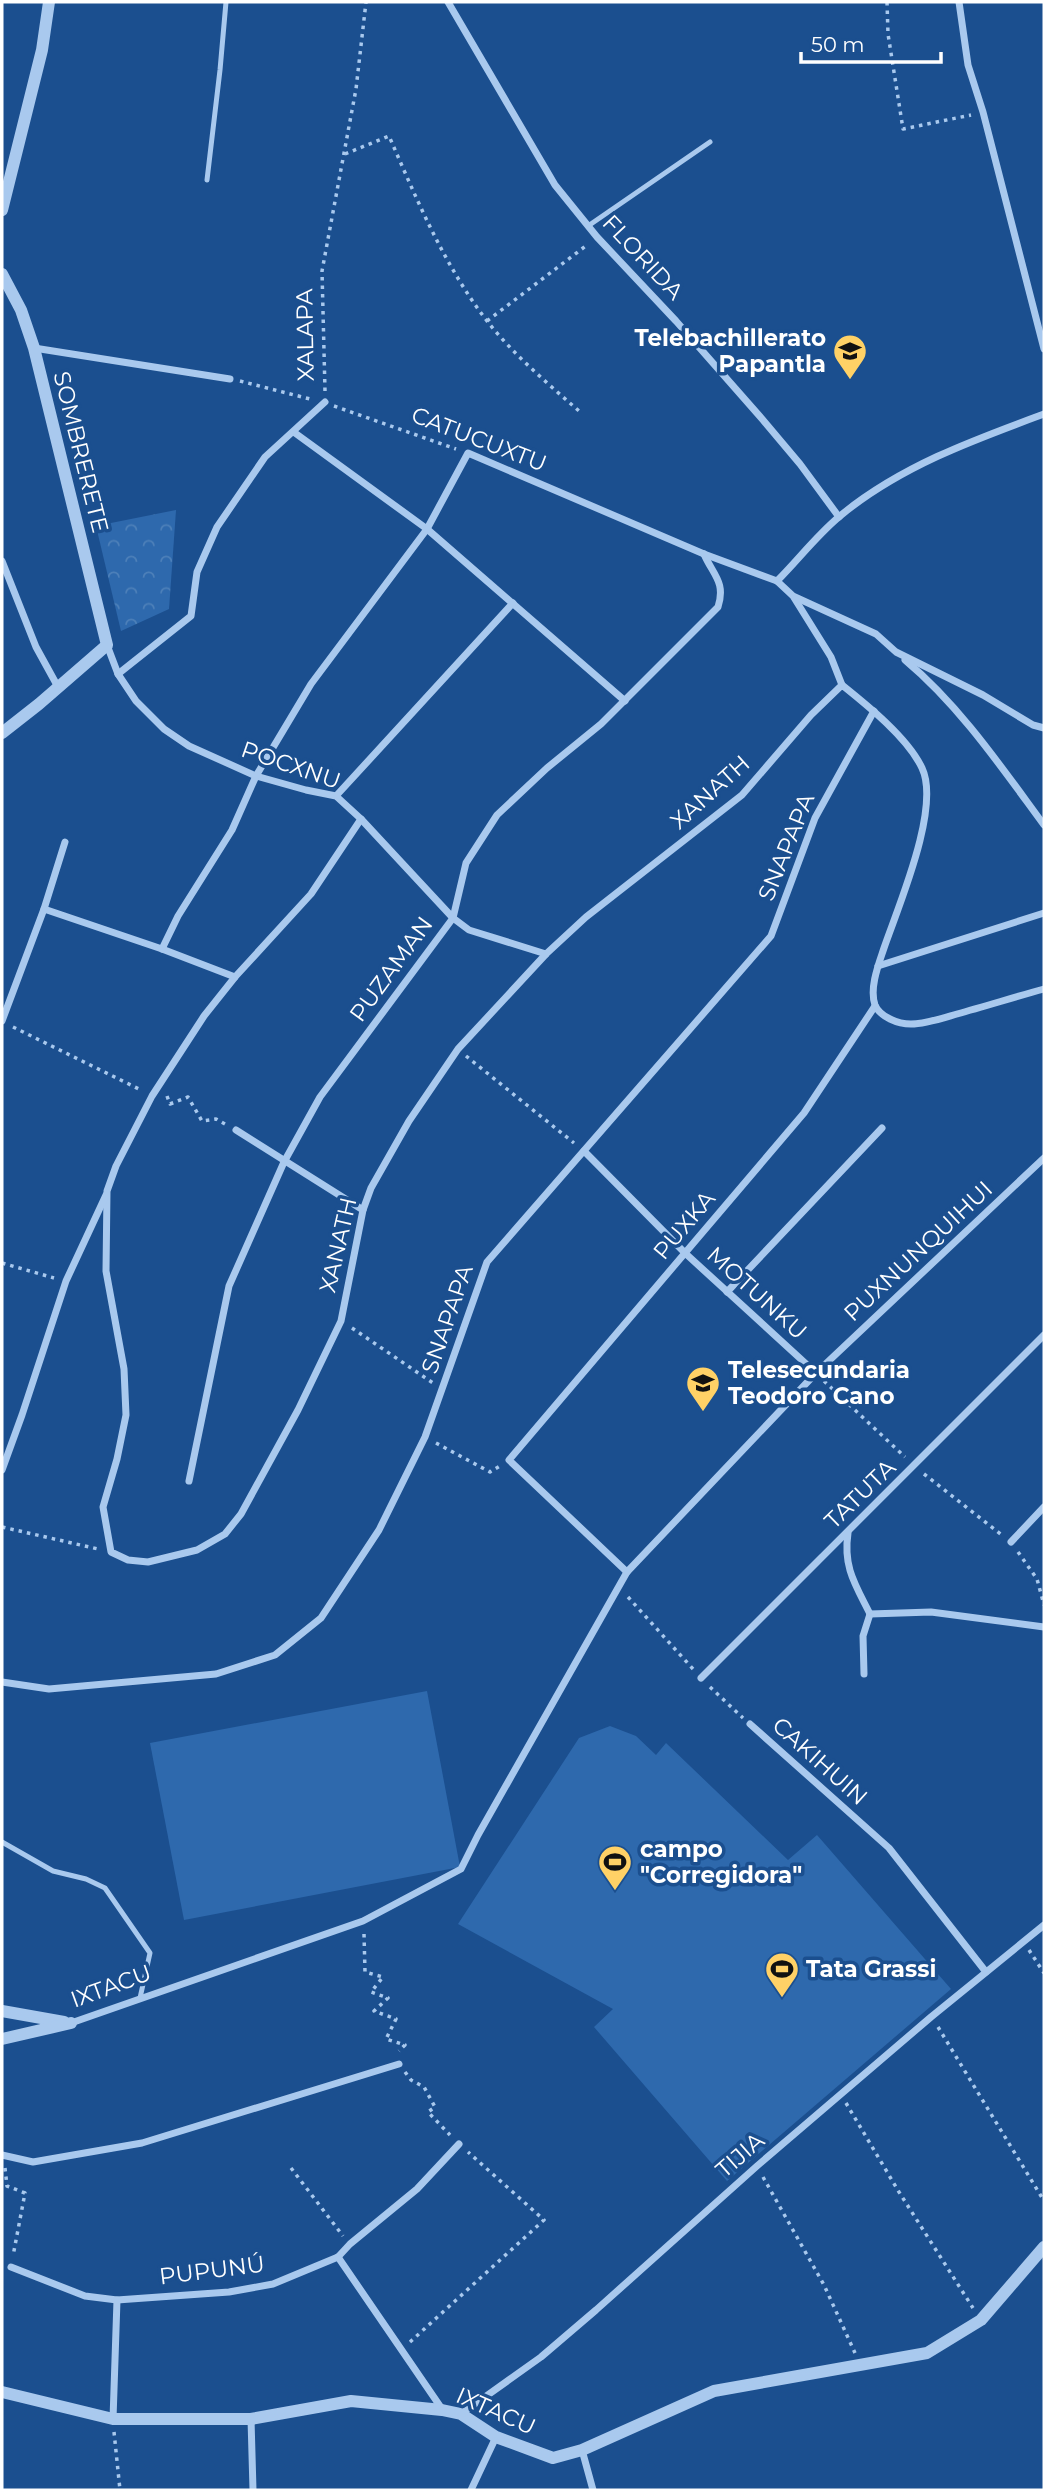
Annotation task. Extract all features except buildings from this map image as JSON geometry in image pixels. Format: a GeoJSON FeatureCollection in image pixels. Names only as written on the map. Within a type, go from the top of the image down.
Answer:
{"type":"FeatureCollection","features":[{"type":"Feature","properties":{"kind":"street"},"geometry":{"type":"LineString","coordinates":[[2,210],[5,185],[42,50],[49,2]]}},
{"type":"Feature","properties":{"kind":"street","name":"FLORIDA"},"geometry":{"type":"LineString","coordinates":[[449,2],[555,185],[597,237],[763,420],[839,517]]}},
{"type":"Feature","properties":{"kind":"street"},"geometry":{"type":"LineString","coordinates":[[960,2],[968,65],[983,112],[1044,349]]}},
{"type":"Feature","properties":{"kind":"street","name":"SOMBRERETE"},"geometry":{"type":"LineString","coordinates":[[2,274],[21,310],[34,348],[107,645]]}},
{"type":"Feature","properties":{"kind":"street"},"geometry":{"type":"LineString","coordinates":[[34,348],[230,379]]}},
{"type":"Feature","properties":{"kind":"street","name":"XALAPA"},"geometry":{"type":"LineString","coordinates":[[118,674],[191,617],[197,572],[217,527],[265,457],[295,433],[326,402]]}},
{"type":"Feature","properties":{"kind":"street"},"geometry":{"type":"LineString","coordinates":[[777,581],[839,517],[867,497],[940,454],[1044,414]]}},
{"type":"Feature","properties":{"kind":"street"},"geometry":{"type":"LineString","coordinates":[[295,433],[427,529],[625,701]]}},
{"type":"Feature","properties":{"kind":"street"},"geometry":{"type":"LineString","coordinates":[[162,949],[178,916],[232,830],[256,776],[311,684],[427,529],[468,453]]}},
{"type":"Feature","properties":{"kind":"street","name":"CATUCUXTU"},"geometry":{"type":"LineString","coordinates":[[468,453],[704,554],[777,581],[793,596],[831,657],[842,685]]}},
{"type":"Feature","properties":{"kind":"street","name":"PUZAMAN"},"geometry":{"type":"LineString","coordinates":[[189,1481],[229,1286],[284,1162],[320,1097],[453,918],[466,863],[497,815],[547,768],[601,724],[718,607],[722,594],[720,582],[704,554]]}},
{"type":"Feature","properties":{"kind":"street"},"geometry":{"type":"LineString","coordinates":[[2,561],[36,647],[58,687]]}},
{"type":"Feature","properties":{"kind":"street"},"geometry":{"type":"LineString","coordinates":[[793,596],[876,634],[918,671],[972,730],[1044,825]]}},
{"type":"Feature","properties":{"kind":"street"},"geometry":{"type":"LineString","coordinates":[[336,796],[513,603]]}},
{"type":"Feature","properties":{"kind":"street"},"geometry":{"type":"LineString","coordinates":[[2,733],[107,645]]}},
{"type":"Feature","properties":{"kind":"street","name":"POCXNU"},"geometry":{"type":"LineString","coordinates":[[107,645],[118,674],[136,701],[164,729],[189,746],[256,776],[336,796],[361,819],[453,918],[469,930],[545,954]]}},
{"type":"Feature","properties":{"kind":"street"},"geometry":{"type":"LineString","coordinates":[[896,652],[1044,728]]}},
{"type":"Feature","properties":{"kind":"street"},"geometry":{"type":"LineString","coordinates":[[842,685],[874,711],[909,750],[923,770],[926,797],[920,845],[878,966],[874,994],[876,1006],[888,1019],[911,1024],[1044,989]]}},
{"type":"Feature","properties":{"kind":"street","name":"XANATH"},"geometry":{"type":"LineString","coordinates":[[111,1552],[128,1560],[148,1562],[197,1550],[225,1534],[241,1514],[298,1410],[341,1321],[363,1210],[372,1188],[409,1121],[458,1049],[545,954],[586,917],[742,795],[811,715],[842,685]]}},
{"type":"Feature","properties":{"kind":"street","name":"SNAPAPA"},"geometry":{"type":"LineString","coordinates":[[2,1682],[49,1689],[216,1674],[275,1655],[321,1618],[379,1530],[425,1437],[487,1262],[771,936],[815,818],[874,711]]}},
{"type":"Feature","properties":{"kind":"street"},"geometry":{"type":"LineString","coordinates":[[2,1470],[66,1281],[116,1166],[152,1096],[204,1016],[235,977],[311,894],[361,819]]}},
{"type":"Feature","properties":{"kind":"street"},"geometry":{"type":"LineString","coordinates":[[2,1021],[44,909],[65,842]]}},
{"type":"Feature","properties":{"kind":"street"},"geometry":{"type":"LineString","coordinates":[[44,909],[235,977]]}},
{"type":"Feature","properties":{"kind":"street"},"geometry":{"type":"LineString","coordinates":[[878,966],[1044,913]]}},
{"type":"Feature","properties":{"kind":"street","name":"PUXKA"},"geometry":{"type":"LineString","coordinates":[[509,1460],[804,1113],[876,1006]]}},
{"type":"Feature","properties":{"kind":"street"},"geometry":{"type":"LineString","coordinates":[[727,1292],[882,1128]]}},
{"type":"Feature","properties":{"kind":"street"},"geometry":{"type":"LineString","coordinates":[[236,1130],[363,1210]]}},
{"type":"Feature","properties":{"kind":"street","name":"MOTUNKU"},"geometry":{"type":"LineString","coordinates":[[584,1151],[685,1253],[816,1373]]}},
{"type":"Feature","properties":{"kind":"street","name":"PUXNUNQUIHUI"},"geometry":{"type":"LineString","coordinates":[[427,1887],[461,1869],[627,1572],[816,1373],[1044,1158]]}},
{"type":"Feature","properties":{"kind":"street"},"geometry":{"type":"LineString","coordinates":[[107,1191],[106,1271],[124,1369],[125,1415],[117,1459],[103,1507],[111,1552]]}},
{"type":"Feature","properties":{"kind":"street","name":"TATUTA"},"geometry":{"type":"LineString","coordinates":[[701,1678],[915,1467],[1044,1335]]}},
{"type":"Feature","properties":{"kind":"street"},"geometry":{"type":"LineString","coordinates":[[509,1460],[627,1572]]}},
{"type":"Feature","properties":{"kind":"street"},"geometry":{"type":"LineString","coordinates":[[1011,1542],[1044,1507]]}},
{"type":"Feature","properties":{"kind":"street"},"geometry":{"type":"LineString","coordinates":[[848,1532],[845,1550],[848,1570],[870,1614],[863,1636],[864,1674]]}},
{"type":"Feature","properties":{"kind":"street"},"geometry":{"type":"LineString","coordinates":[[870,1614],[931,1612],[1044,1627]]}},
{"type":"Feature","properties":{"kind":"street","name":"CAKIHUIN"},"geometry":{"type":"LineString","coordinates":[[750,1724],[889,1848],[986,1972]]}},
{"type":"Feature","properties":{"kind":"street","name":"IXTACU"},"geometry":{"type":"LineString","coordinates":[[2,2039],[71,2023],[363,1921],[427,1887]]}},
{"type":"Feature","properties":{"kind":"street","name":"TIJIA"},"geometry":{"type":"LineString","coordinates":[[461,2414],[541,2357],[757,2166],[931,2017],[1044,1925]]}},
{"type":"Feature","properties":{"kind":"street"},"geometry":{"type":"LineString","coordinates":[[2,2011],[71,2023]]}},
{"type":"Feature","properties":{"kind":"street"},"geometry":{"type":"LineString","coordinates":[[2,2155],[33,2162],[142,2143],[399,2064]]}},
{"type":"Feature","properties":{"kind":"street","name":"PUPUNÚ"},"geometry":{"type":"LineString","coordinates":[[11,2267],[85,2296],[117,2300],[229,2292],[273,2284],[338,2257],[417,2189],[459,2144]]}},
{"type":"Feature","properties":{"kind":"street","name":"IXTACU"},"geometry":{"type":"LineString","coordinates":[[2,2392],[113,2419],[251,2419],[351,2401],[442,2410],[461,2414],[496,2437],[553,2458],[582,2450],[714,2391],[927,2353],[981,2320],[1044,2248]]}},
{"type":"Feature","properties":{"kind":"street"},"geometry":{"type":"LineString","coordinates":[[338,2257],[442,2410]]}},
{"type":"Feature","properties":{"kind":"street"},"geometry":{"type":"LineString","coordinates":[[113,2419],[117,2300]]}},
{"type":"Feature","properties":{"kind":"street"},"geometry":{"type":"LineString","coordinates":[[251,2419],[253,2490]]}},
{"type":"Feature","properties":{"kind":"street"},"geometry":{"type":"LineString","coordinates":[[471,2490],[496,2437]]}},
{"type":"Feature","properties":{"kind":"street"},"geometry":{"type":"LineString","coordinates":[[582,2450],[593,2490]]}},
{"type":"Feature","properties":{"kind":"lane"},"geometry":{"type":"LineString","coordinates":[[207,180],[226,2]]}},
{"type":"Feature","properties":{"kind":"lane"},"geometry":{"type":"LineString","coordinates":[[588,226],[710,142]]}},
{"type":"Feature","properties":{"kind":"lane"},"geometry":{"type":"LineString","coordinates":[[2,1842],[53,1871],[86,1879],[105,1888],[150,1953],[140,1998]]}},
{"type":"Feature","properties":{"kind":"path","name":"XALAPA"},"geometry":{"type":"LineString","coordinates":[[326,402],[322,271],[356,89],[366,2]]}},
{"type":"Feature","properties":{"kind":"path"},"geometry":{"type":"LineString","coordinates":[[887,2],[888,34],[902,129],[983,112]]}},
{"type":"Feature","properties":{"kind":"path"},"geometry":{"type":"LineString","coordinates":[[345,154],[389,136],[431,232],[487,321],[539,376],[579,411]]}},
{"type":"Feature","properties":{"kind":"path"},"geometry":{"type":"LineString","coordinates":[[487,321],[597,237]]}},
{"type":"Feature","properties":{"kind":"path","name":"CATUCUXTU"},"geometry":{"type":"LineString","coordinates":[[230,379],[326,402],[468,453]]}},
{"type":"Feature","properties":{"kind":"path"},"geometry":{"type":"LineString","coordinates":[[2,1021],[152,1096]]}},
{"type":"Feature","properties":{"kind":"path"},"geometry":{"type":"LineString","coordinates":[[458,1049],[584,1151]]}},
{"type":"Feature","properties":{"kind":"path"},"geometry":{"type":"LineString","coordinates":[[160,1082],[170,1104],[188,1097],[202,1121],[216,1119],[236,1130]]}},
{"type":"Feature","properties":{"kind":"path"},"geometry":{"type":"LineString","coordinates":[[2,1263],[66,1281]]}},
{"type":"Feature","properties":{"kind":"path"},"geometry":{"type":"LineString","coordinates":[[341,1321],[443,1390]]}},
{"type":"Feature","properties":{"kind":"path"},"geometry":{"type":"LineString","coordinates":[[816,1373],[915,1467],[1011,1542],[1037,1579],[1044,1605]]}},
{"type":"Feature","properties":{"kind":"path"},"geometry":{"type":"LineString","coordinates":[[425,1437],[490,1472],[509,1460]]}},
{"type":"Feature","properties":{"kind":"path"},"geometry":{"type":"LineString","coordinates":[[2,1527],[111,1552]]}},
{"type":"Feature","properties":{"kind":"path","name":"CAKIHUIN"},"geometry":{"type":"LineString","coordinates":[[618,1586],[701,1678],[750,1724]]}},
{"type":"Feature","properties":{"kind":"path"},"geometry":{"type":"LineString","coordinates":[[363,1921],[365,1972],[383,1977],[370,1992],[387,1998],[374,2011],[396,2019],[386,2039],[405,2045],[396,2055],[399,2064],[411,2080],[424,2087],[435,2107],[428,2112],[459,2144],[544,2220],[401,2350]]}},
{"type":"Feature","properties":{"kind":"path"},"geometry":{"type":"LineString","coordinates":[[1024,1942],[1044,1973]]}},
{"type":"Feature","properties":{"kind":"path"},"geometry":{"type":"LineString","coordinates":[[931,2017],[1044,2201]]}},
{"type":"Feature","properties":{"kind":"path"},"geometry":{"type":"LineString","coordinates":[[841,2095],[981,2320]]}},
{"type":"Feature","properties":{"kind":"path"},"geometry":{"type":"LineString","coordinates":[[2,2155],[8,2186],[25,2193],[11,2267]]}},
{"type":"Feature","properties":{"kind":"path"},"geometry":{"type":"LineString","coordinates":[[757,2166],[824,2285],[861,2365]]}},
{"type":"Feature","properties":{"kind":"path"},"geometry":{"type":"LineString","coordinates":[[291,2168],[350,2244]]}},
{"type":"Feature","properties":{"kind":"path"},"geometry":{"type":"LineString","coordinates":[[113,2419],[120,2490]]}},
{"type":"Feature","properties":{"kind":"green space"},"geometry":{"type":"Polygon","coordinates":[[[176,510],[169,609],[121,631],[96,526],[176,510]]]}},
{"type":"Feature","properties":{"kind":"green space"},"geometry":{"type":"Polygon","coordinates":[[[427,1691],[460,1867],[184,1920],[150,1743],[427,1691]]]}},
{"type":"Feature","properties":{"kind":"green space"},"geometry":{"type":"Polygon","coordinates":[[[610,1726],[636,1736],[656,1755],[666,1743],[788,1860],[817,1835],[951,1989],[727,2181],[594,2027],[613,2009],[458,1924],[579,1738],[610,1726]]]}},
{"type":"Feature","properties":{"kind":"place","name":"Telebachillerato Papantla"},"geometry":{"type":"Point","coordinates":[850,381]}},
{"type":"Feature","properties":{"kind":"place","name":"Telesecundaria Teodoro Cano"},"geometry":{"type":"Point","coordinates":[703,1413]}},
{"type":"Feature","properties":{"kind":"place","name":"campo \"Corregidora\""},"geometry":{"type":"Point","coordinates":[615,1892]}},
{"type":"Feature","properties":{"kind":"place","name":"Tata Grassi"},"geometry":{"type":"Point","coordinates":[782,1999]}}]}
